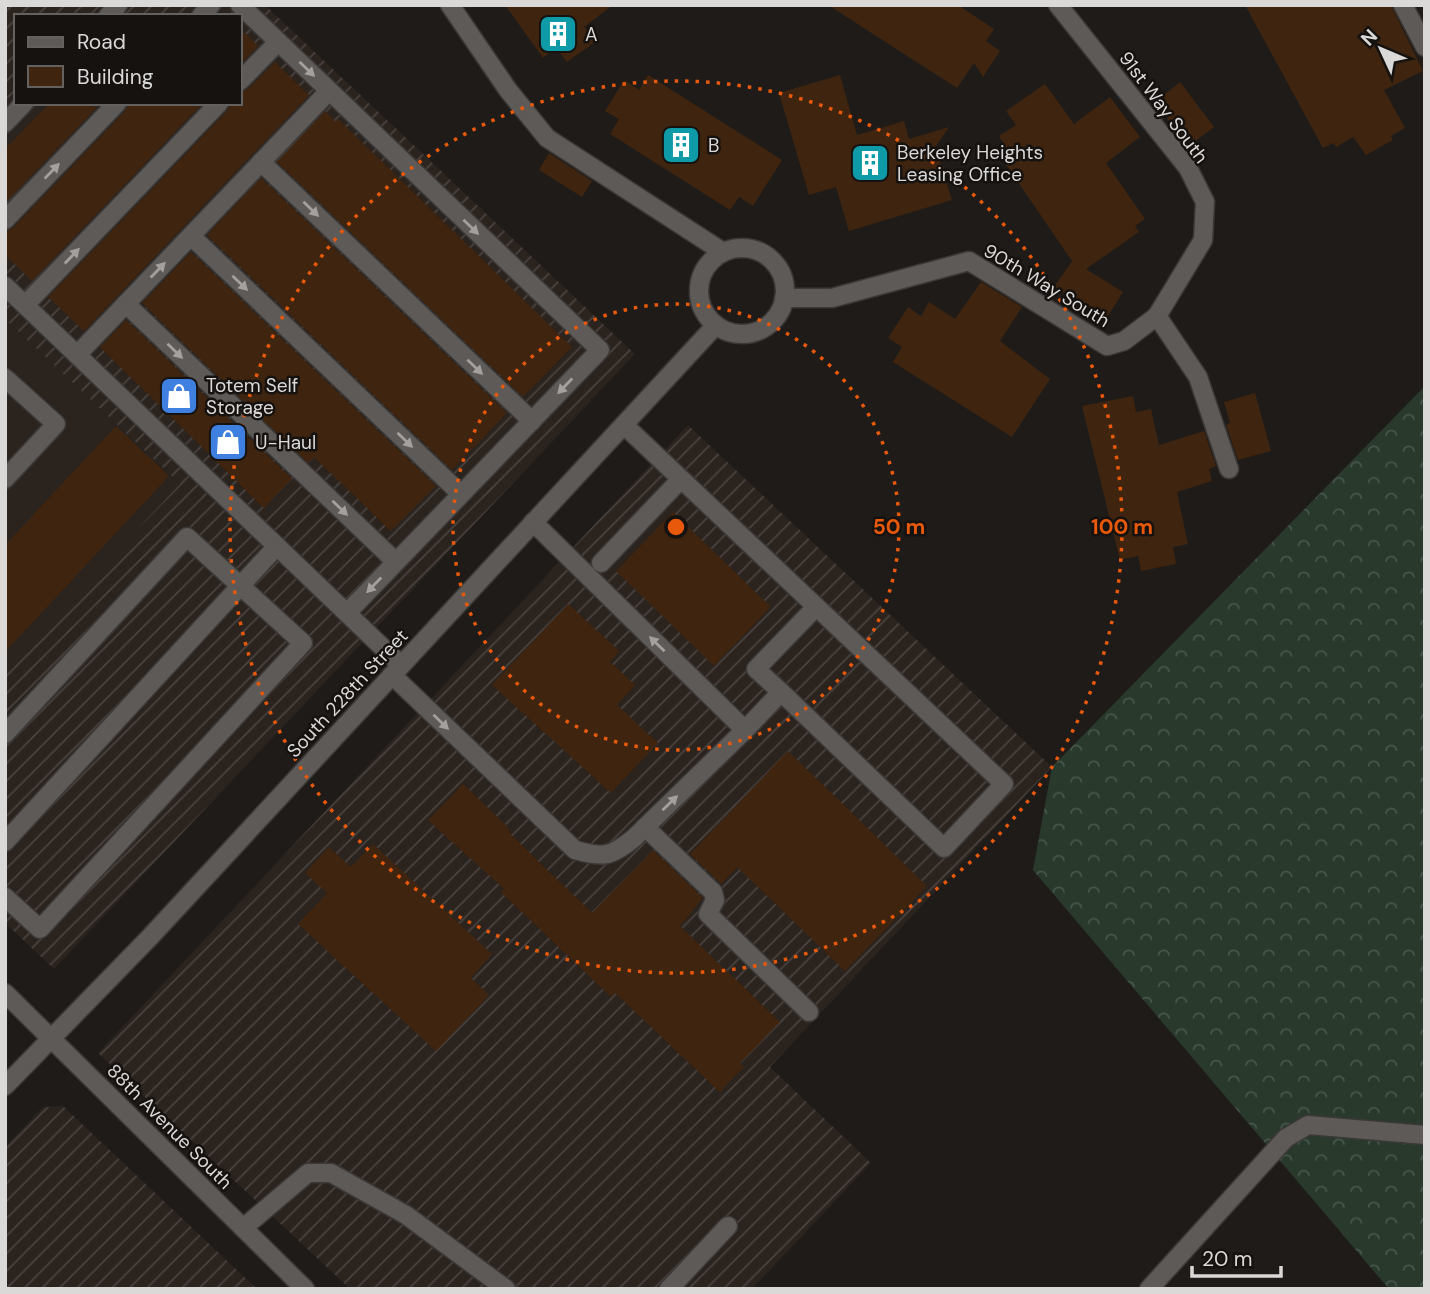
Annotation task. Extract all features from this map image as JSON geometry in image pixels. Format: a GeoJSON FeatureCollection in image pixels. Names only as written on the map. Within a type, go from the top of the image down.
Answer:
{"type":"FeatureCollection","features":[{"type":"Feature","properties":{"kind":"street"},"geometry":{"type":"LineString","coordinates":[[240,5],[600,350],[347,613]]}},
{"type":"Feature","properties":{"kind":"street"},"geometry":{"type":"LineString","coordinates":[[450,5],[508,90],[547,138],[723,252]]}},
{"type":"Feature","properties":{"kind":"street","name":"91st Way South"},"geometry":{"type":"LineString","coordinates":[[1058,5],[1188,168],[1205,202],[1203,240],[1157,316]]}},
{"type":"Feature","properties":{"kind":"street"},"geometry":{"type":"LineString","coordinates":[[1403,5],[1425,47]]}},
{"type":"Feature","properties":{"kind":"street"},"geometry":{"type":"LineString","coordinates":[[242,80],[278,42]]}},
{"type":"Feature","properties":{"kind":"street"},"geometry":{"type":"LineString","coordinates":[[77,355],[329,91]]}},
{"type":"Feature","properties":{"kind":"street"},"geometry":{"type":"LineString","coordinates":[[5,123],[22,105]]}},
{"type":"Feature","properties":{"kind":"street"},"geometry":{"type":"LineString","coordinates":[[5,220],[115,105]]}},
{"type":"Feature","properties":{"kind":"street"},"geometry":{"type":"LineString","coordinates":[[25,305],[217,105]]}},
{"type":"Feature","properties":{"kind":"street"},"geometry":{"type":"LineString","coordinates":[[261,162],[532,421]]}},
{"type":"Feature","properties":{"kind":"street"},"geometry":{"type":"LineString","coordinates":[[191,236],[461,495]]}},
{"type":"Feature","properties":{"kind":"street"},"geometry":{"type":"LineString","coordinates":[[750,248],[773,261],[785,285],[784,298],[779,312],[770,323],[757,331],[729,332],[716,325],[703,307],[699,286],[711,261],[723,252],[750,248]]}},
{"type":"Feature","properties":{"kind":"street","name":"90th Way South"},"geometry":{"type":"LineString","coordinates":[[784,298],[832,298],[969,261],[1107,346],[1124,341],[1157,316]]}},
{"type":"Feature","properties":{"kind":"street"},"geometry":{"type":"LineString","coordinates":[[5,286],[347,613],[397,670],[575,850],[595,856],[616,853],[781,692]]}},
{"type":"Feature","properties":{"kind":"street"},"geometry":{"type":"LineString","coordinates":[[126,304],[396,562]]}},
{"type":"Feature","properties":{"kind":"street"},"geometry":{"type":"LineString","coordinates":[[1157,316],[1198,377],[1229,469]]}},
{"type":"Feature","properties":{"kind":"street","name":"South 228th Street"},"geometry":{"type":"LineString","coordinates":[[5,1086],[151,936],[716,325]]}},
{"type":"Feature","properties":{"kind":"street"},"geometry":{"type":"LineString","coordinates":[[5,378],[56,424],[5,479]]}},
{"type":"Feature","properties":{"kind":"street"},"geometry":{"type":"LineString","coordinates":[[624,425],[1004,785],[944,848],[756,669],[816,607]]}},
{"type":"Feature","properties":{"kind":"street"},"geometry":{"type":"LineString","coordinates":[[601,563],[681,479]]}},
{"type":"Feature","properties":{"kind":"street"},"geometry":{"type":"LineString","coordinates":[[533,522],[745,730]]}},
{"type":"Feature","properties":{"kind":"street"},"geometry":{"type":"LineString","coordinates":[[5,734],[187,537],[303,643],[40,929],[5,897]]}},
{"type":"Feature","properties":{"kind":"street"},"geometry":{"type":"LineString","coordinates":[[5,842],[277,546]]}},
{"type":"Feature","properties":{"kind":"street"},"geometry":{"type":"LineString","coordinates":[[645,827],[713,892],[715,900],[708,914],[809,1012]]}},
{"type":"Feature","properties":{"kind":"street","name":"88th Avenue South"},"geometry":{"type":"LineString","coordinates":[[5,993],[305,1289]]}},
{"type":"Feature","properties":{"kind":"street"},"geometry":{"type":"LineString","coordinates":[[1149,1289],[1286,1138],[1308,1125],[1425,1135]]}},
{"type":"Feature","properties":{"kind":"street"},"geometry":{"type":"LineString","coordinates":[[243,1228],[307,1173],[331,1173],[406,1215],[506,1289]]}},
{"type":"Feature","properties":{"kind":"street"},"geometry":{"type":"LineString","coordinates":[[669,1289],[728,1226]]}},
{"type":"Feature","properties":{"kind":"shaded area"},"geometry":{"type":"Polygon","coordinates":[[[5,5],[265,5],[635,354],[54,969],[5,923],[5,668],[180,484],[5,319],[5,5]]]}},
{"type":"Feature","properties":{"kind":"shaded area"},"geometry":{"type":"Polygon","coordinates":[[[5,319],[180,484],[5,668],[5,319]]]}},
{"type":"Feature","properties":{"kind":"shaded area"},"geometry":{"type":"Polygon","coordinates":[[[688,425],[1052,767],[770,1067],[871,1163],[752,1289],[350,1289],[98,1053],[688,425]]]}},
{"type":"Feature","properties":{"kind":"shaded area"},"geometry":{"type":"Polygon","coordinates":[[[63,1106],[257,1289],[5,1289],[5,1147],[43,1107],[63,1106]]]}},
{"type":"Feature","properties":{"kind":"green space"},"geometry":{"type":"Polygon","coordinates":[[[1425,386],[1425,1289],[1389,1289],[1033,870],[1052,767],[1425,386]]]}},
{"type":"Feature","properties":{"kind":"building","name":"A"},"geometry":{"type":"Polygon","coordinates":[[[505,5],[613,5],[584,27],[595,42],[567,62],[556,48],[543,58],[505,5]]]}},
{"type":"Feature","properties":{"kind":"building"},"geometry":{"type":"Polygon","coordinates":[[[828,5],[958,5],[994,29],[986,41],[1000,51],[983,77],[974,63],[957,88],[828,5]]]}},
{"type":"Feature","properties":{"kind":"building"},"geometry":{"type":"Polygon","coordinates":[[[1245,5],[1391,5],[1423,71],[1384,90],[1405,128],[1391,136],[1393,140],[1366,155],[1353,137],[1336,147],[1334,143],[1323,148],[1245,5]]]}},
{"type":"Feature","properties":{"kind":"building"},"geometry":{"type":"Polygon","coordinates":[[[242,30],[258,46],[242,63],[242,30]]]}},
{"type":"Feature","properties":{"kind":"building"},"geometry":{"type":"Polygon","coordinates":[[[275,62],[309,95],[84,331],[48,297],[227,111],[229,105],[242,105],[242,91],[248,89],[275,62]]]}},
{"type":"Feature","properties":{"kind":"building","name":"B"},"geometry":{"type":"Polygon","coordinates":[[[648,75],[782,160],[753,206],[739,197],[730,210],[610,134],[619,119],[605,111],[624,80],[639,90],[648,75]]]}},
{"type":"Feature","properties":{"kind":"building","name":"Berkeley Heights Leasing Office"},"geometry":{"type":"Polygon","coordinates":[[[840,75],[857,135],[904,121],[909,139],[949,127],[930,155],[937,150],[952,200],[849,231],[836,187],[809,195],[779,93],[840,75]]]}},
{"type":"Feature","properties":{"kind":"building"},"geometry":{"type":"Polygon","coordinates":[[[1180,82],[1214,127],[1189,146],[1155,102],[1180,82]]]}},
{"type":"Feature","properties":{"kind":"building"},"geometry":{"type":"Polygon","coordinates":[[[1045,84],[1074,124],[1110,97],[1140,137],[1106,163],[1145,219],[1135,226],[1139,232],[1086,269],[1123,292],[1106,319],[1054,287],[1072,261],[1000,156],[1008,150],[999,136],[1016,125],[1006,111],[1045,84]]]}},
{"type":"Feature","properties":{"kind":"building"},"geometry":{"type":"Polygon","coordinates":[[[48,105],[99,105],[5,203],[5,149],[48,105]]]}},
{"type":"Feature","properties":{"kind":"building"},"geometry":{"type":"Polygon","coordinates":[[[127,105],[201,105],[32,281],[5,255],[5,231],[13,228],[125,111],[127,105]]]}},
{"type":"Feature","properties":{"kind":"building"},"geometry":{"type":"Polygon","coordinates":[[[325,111],[336,122],[338,119],[572,347],[523,397],[277,162],[325,111]]]}},
{"type":"Feature","properties":{"kind":"building"},"geometry":{"type":"Polygon","coordinates":[[[549,153],[592,181],[582,197],[539,170],[549,153]]]}},
{"type":"Feature","properties":{"kind":"building"},"geometry":{"type":"Polygon","coordinates":[[[261,178],[507,413],[452,470],[207,235],[261,178]]]}},
{"type":"Feature","properties":{"kind":"building"},"geometry":{"type":"Polygon","coordinates":[[[191,252],[436,486],[391,531],[314,457],[308,463],[142,303],[191,252]]]}},
{"type":"Feature","properties":{"kind":"building"},"geometry":{"type":"Polygon","coordinates":[[[981,282],[1022,307],[1000,341],[1050,379],[1012,437],[893,362],[902,347],[888,338],[908,307],[921,316],[929,302],[955,319],[981,282]]]}},
{"type":"Feature","properties":{"kind":"building","name":"Totem Self Storage"},"geometry":{"type":"Polygon","coordinates":[[[126,320],[292,479],[264,508],[100,347],[126,320]]]}},
{"type":"Feature","properties":{"kind":"building"},"geometry":{"type":"Polygon","coordinates":[[[1255,393],[1271,451],[1238,460],[1226,425],[1230,423],[1224,402],[1255,393]]]}},
{"type":"Feature","properties":{"kind":"building"},"geometry":{"type":"Polygon","coordinates":[[[1133,396],[1136,412],[1151,409],[1159,445],[1204,431],[1216,466],[1209,469],[1212,481],[1177,492],[1188,544],[1173,547],[1176,564],[1141,571],[1138,556],[1120,560],[1082,406],[1133,396]]]}},
{"type":"Feature","properties":{"kind":"building"},"geometry":{"type":"Polygon","coordinates":[[[116,426],[169,476],[5,652],[5,545],[116,426]]]}},
{"type":"Feature","properties":{"kind":"building"},"geometry":{"type":"Polygon","coordinates":[[[673,512],[771,607],[714,666],[616,571],[673,512]]]}},
{"type":"Feature","properties":{"kind":"building"},"geometry":{"type":"Polygon","coordinates":[[[568,604],[619,651],[610,662],[635,685],[617,705],[658,743],[611,793],[492,685],[568,604]]]}},
{"type":"Feature","properties":{"kind":"building"},"geometry":{"type":"Polygon","coordinates":[[[788,751],[927,886],[845,971],[737,867],[721,884],[690,854],[788,751]]]}},
{"type":"Feature","properties":{"kind":"building"},"geometry":{"type":"Polygon","coordinates":[[[463,784],[507,826],[510,834],[592,913],[653,850],[703,898],[680,926],[780,1022],[740,1063],[744,1067],[720,1092],[615,993],[611,997],[501,892],[504,889],[428,820],[463,784]]]}},
{"type":"Feature","properties":{"kind":"building"},"geometry":{"type":"Polygon","coordinates":[[[373,844],[492,954],[471,978],[489,995],[436,1051],[298,924],[327,893],[305,873],[329,847],[351,867],[373,844]]]}},
{"type":"Feature","properties":{"kind":"place","name":"A"},"geometry":{"type":"Point","coordinates":[558,34]}},
{"type":"Feature","properties":{"kind":"place","name":"B"},"geometry":{"type":"Point","coordinates":[681,145]}},
{"type":"Feature","properties":{"kind":"place","name":"Berkeley Heights Leasing Office"},"geometry":{"type":"Point","coordinates":[870,163]}},
{"type":"Feature","properties":{"kind":"place","name":"Totem Self Storage"},"geometry":{"type":"Point","coordinates":[179,396]}},
{"type":"Feature","properties":{"kind":"place","name":"U-Haul"},"geometry":{"type":"Point","coordinates":[228,442]}}]}
